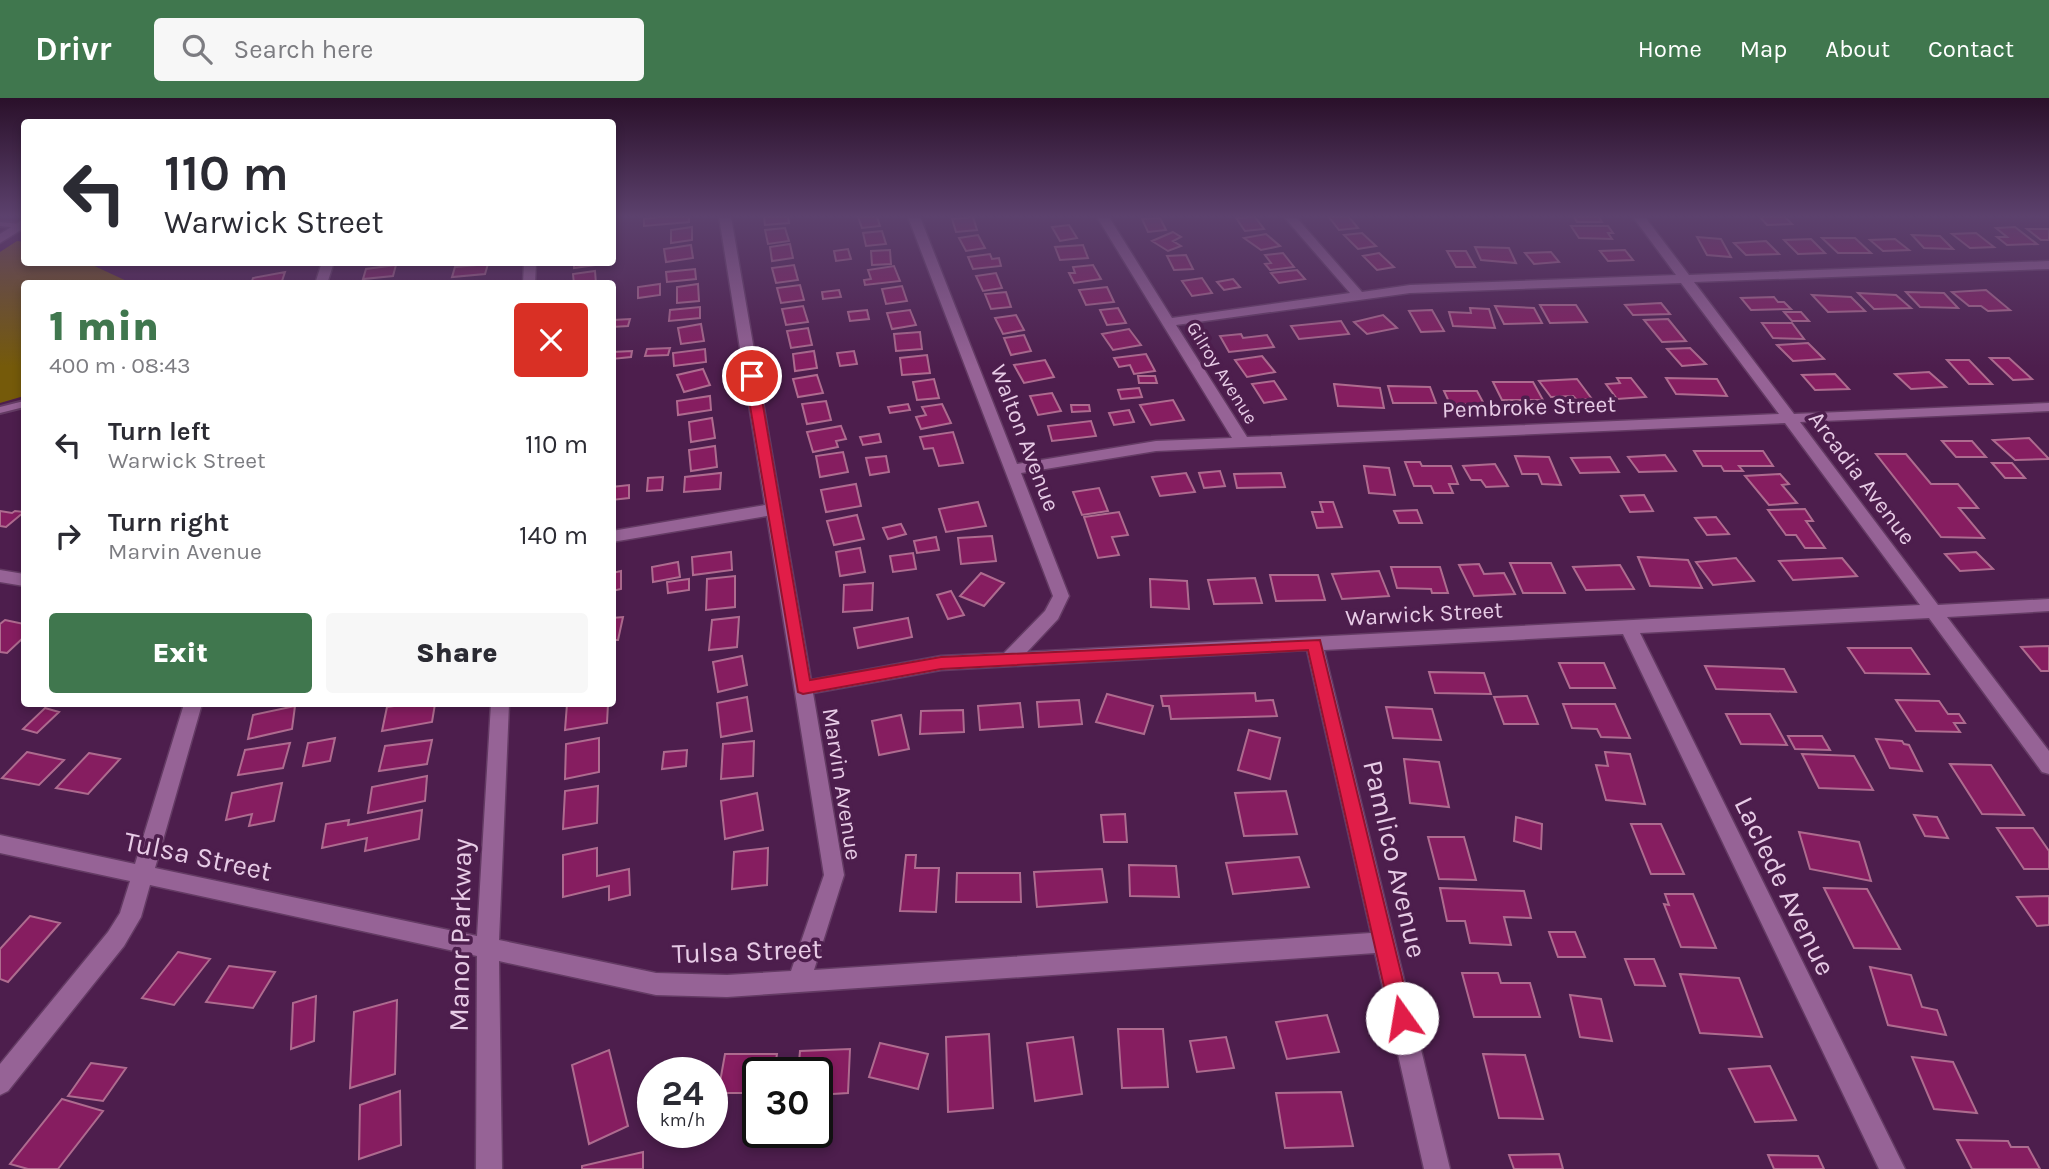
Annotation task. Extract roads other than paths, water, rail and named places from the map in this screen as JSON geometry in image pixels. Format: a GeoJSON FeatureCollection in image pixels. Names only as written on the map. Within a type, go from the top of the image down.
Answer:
{"type":"FeatureCollection","features":[{"type":"Feature","properties":{"kind":"street","name":"Marvin Avenue"},"geometry":{"type":"LineString","coordinates":[[733,267],[834,876],[799,981]]}},
{"type":"Feature","properties":{"kind":"street","name":"Walton Avenue"},"geometry":{"type":"LineString","coordinates":[[934,267],[1061,596],[1052,615],[1007,661]]}},
{"type":"Feature","properties":{"kind":"street","name":"Gilroy Avenue"},"geometry":{"type":"LineString","coordinates":[[1134,267],[1242,442]]}},
{"type":"Feature","properties":{"kind":"street"},"geometry":{"type":"LineString","coordinates":[[1333,267],[1357,295]]}},
{"type":"Feature","properties":{"kind":"street","name":"Arcadia Avenue"},"geometry":{"type":"LineString","coordinates":[[1677,267],[2049,766]]}},
{"type":"Feature","properties":{"kind":"street"},"geometry":{"type":"LineString","coordinates":[[1168,322],[1410,289],[1994,267]]}},
{"type":"Feature","properties":{"kind":"street","name":"Pembroke Street"},"geometry":{"type":"LineString","coordinates":[[1014,469],[1156,446],[2049,407]]}},
{"type":"Feature","properties":{"kind":"street"},"geometry":{"type":"LineString","coordinates":[[616,536],[774,509]]}},
{"type":"Feature","properties":{"kind":"street"},"geometry":{"type":"LineString","coordinates":[[0,576],[21,580]]}},
{"type":"Feature","properties":{"kind":"street","name":"Warwick Street"},"geometry":{"type":"LineString","coordinates":[[803,688],[941,663],[2049,605]]}},
{"type":"Feature","properties":{"kind":"street","name":"Laclede Avenue"},"geometry":{"type":"LineString","coordinates":[[1628,627],[1892,1169]]}},
{"type":"Feature","properties":{"kind":"street","name":"Pamlico Avenue"},"geometry":{"type":"LineString","coordinates":[[1314,644],[1437,1169]]}},
{"type":"Feature","properties":{"kind":"street"},"geometry":{"type":"LineString","coordinates":[[0,1083],[116,939],[130,916],[193,707]]}},
{"type":"Feature","properties":{"kind":"street","name":"Manor Parkway"},"geometry":{"type":"LineString","coordinates":[[489,1169],[486,1088],[489,948],[493,796],[500,707]]}},
{"type":"Feature","properties":{"kind":"street","name":"Tulsa Street"},"geometry":{"type":"LineString","coordinates":[[0,844],[656,984],[727,986],[1384,942]]}},
{"type":"Feature","properties":{"kind":"lane"},"geometry":{"type":"LineString","coordinates":[[0,410],[21,405]]}}]}
